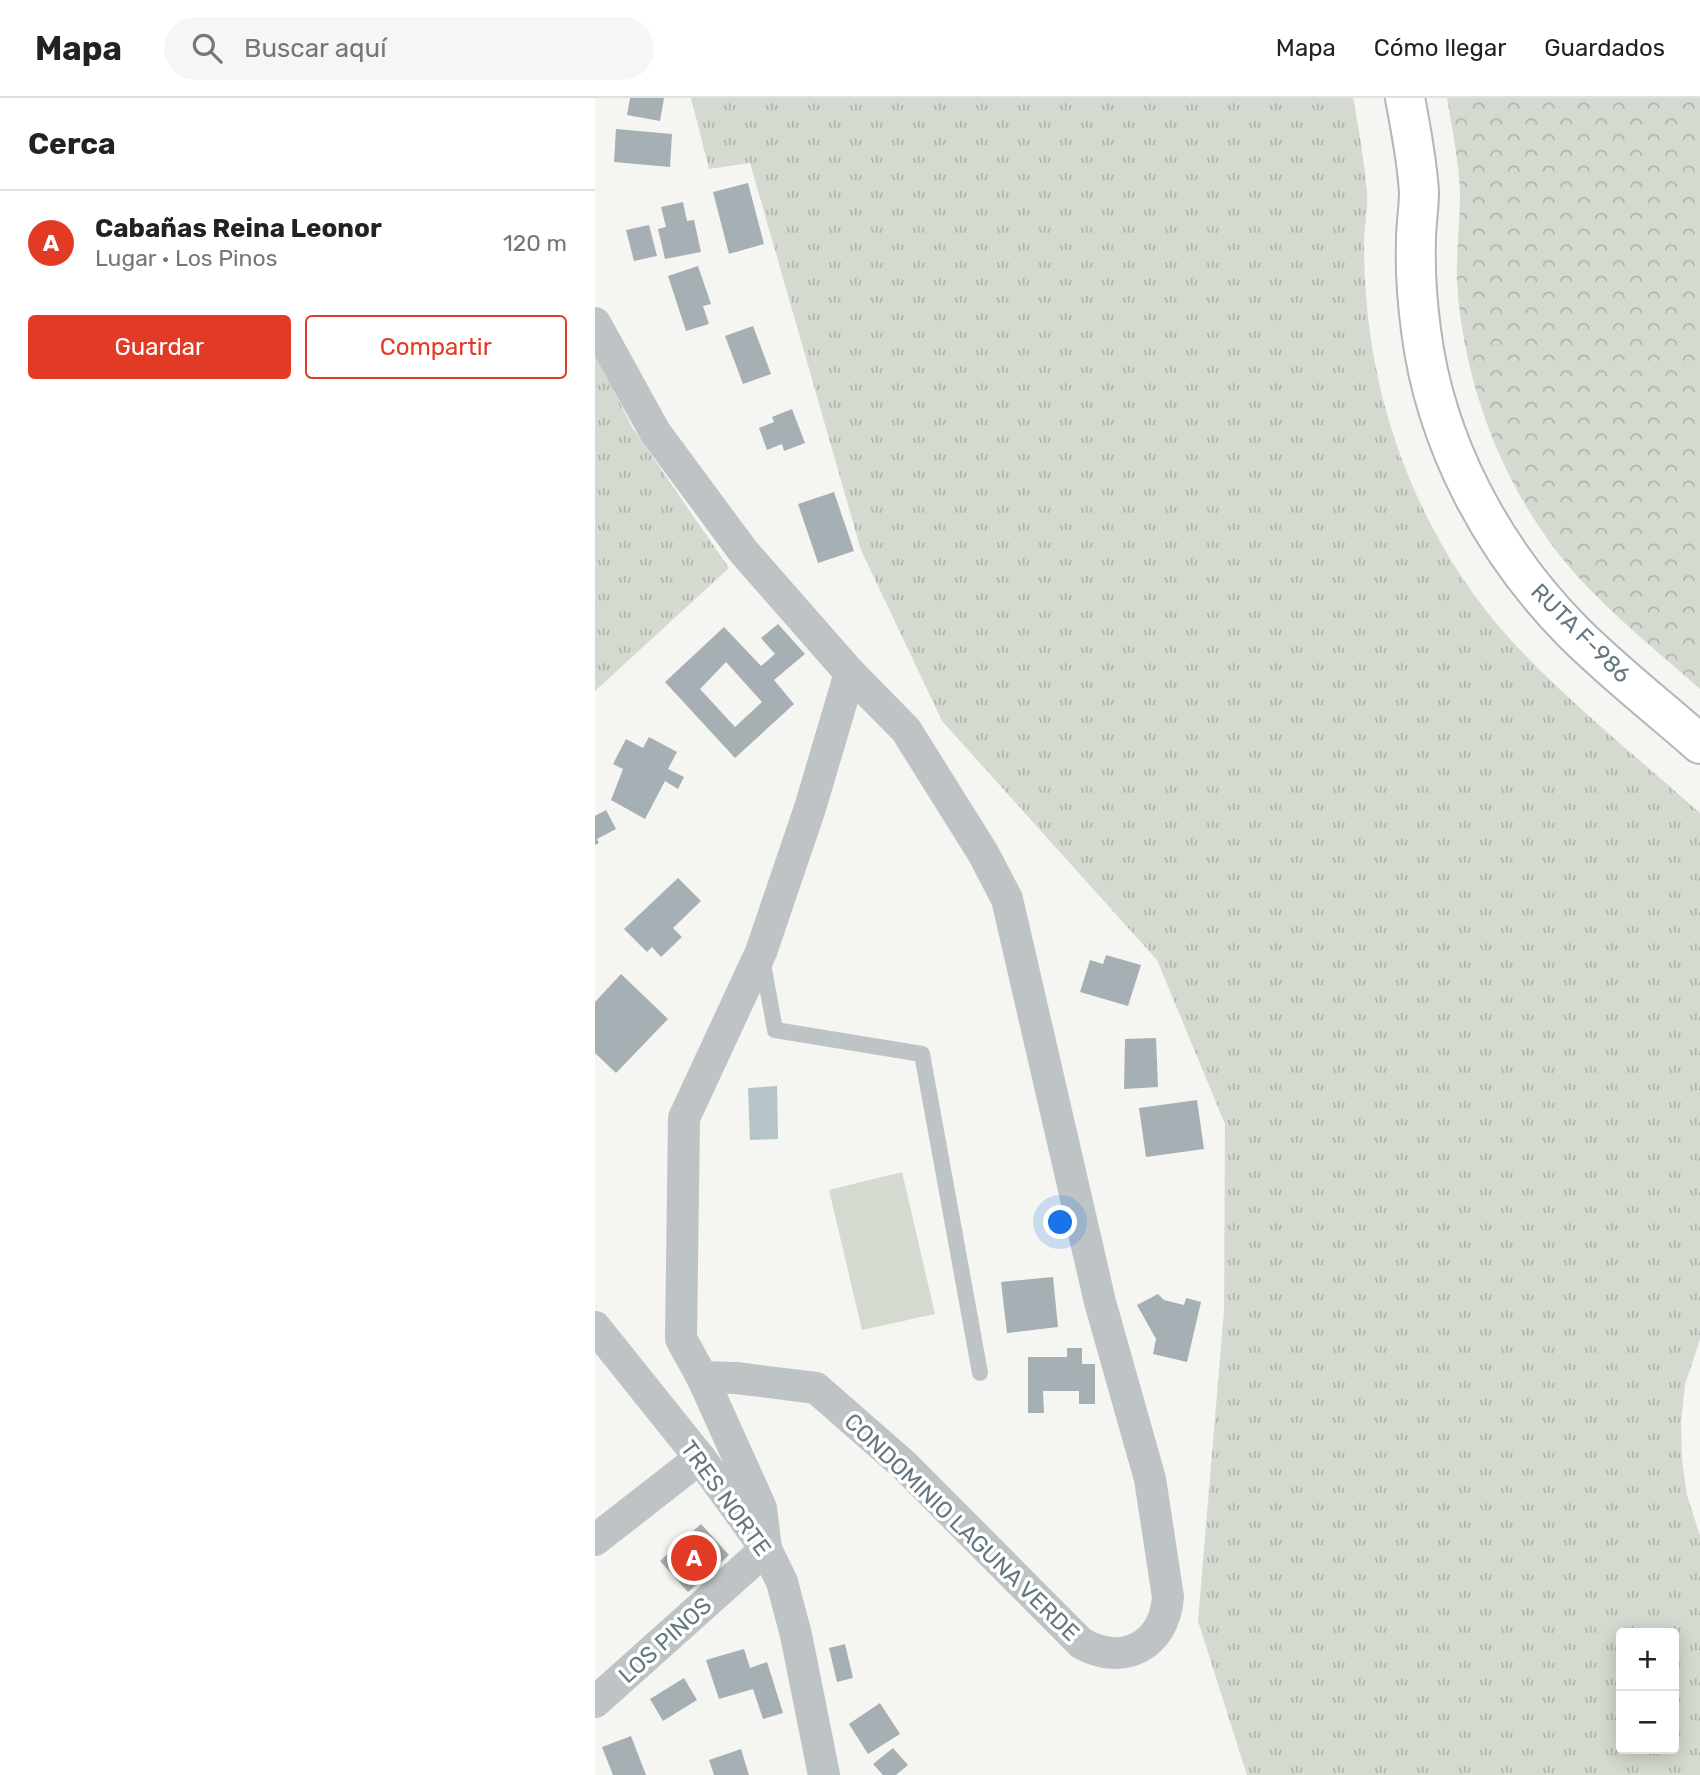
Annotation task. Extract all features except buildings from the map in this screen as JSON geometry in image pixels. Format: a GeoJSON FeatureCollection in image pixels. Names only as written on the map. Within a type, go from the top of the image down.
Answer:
{"type":"FeatureCollection","features":[{"type":"Feature","properties":{"kind":"main road","name":"RUTA F-986"},"geometry":{"type":"LineString","coordinates":[[1405,98],[1419,194],[1416,263],[1421,333],[1443,423],[1458,461],[1496,535],[1546,603],[1574,633],[1700,744]]}},
{"type":"Feature","properties":{"kind":"street","name":"CONDOMINIO LAGUNA VERDE"},"geometry":{"type":"LineString","coordinates":[[595,323],[655,432],[743,551],[850,673],[906,730],[983,853],[1007,900],[1100,1302],[1150,1479],[1168,1597],[1163,1624],[1155,1635],[1132,1650],[1106,1653],[1093,1650],[1081,1643],[904,1465],[816,1388],[736,1378],[702,1377]]}},
{"type":"Feature","properties":{"kind":"street"},"geometry":{"type":"LineString","coordinates":[[766,1549],[761,1508],[702,1377],[681,1339],[684,1118],[761,952],[810,808],[850,673]]}},
{"type":"Feature","properties":{"kind":"street","name":"TRES NORTE"},"geometry":{"type":"LineString","coordinates":[[595,1327],[700,1458],[766,1549],[782,1582],[796,1635],[824,1775]]}},
{"type":"Feature","properties":{"kind":"street"},"geometry":{"type":"LineString","coordinates":[[595,1540],[700,1458]]}},
{"type":"Feature","properties":{"kind":"street","name":"LOS PINOS"},"geometry":{"type":"LineString","coordinates":[[595,1702],[766,1549]]}},
{"type":"Feature","properties":{"kind":"lane"},"geometry":{"type":"LineString","coordinates":[[761,952],[775,1030],[922,1054],[980,1373]]}},
{"type":"Feature","properties":{"kind":"green space"},"geometry":{"type":"Polygon","coordinates":[[[691,98],[1353,98],[1367,192],[1364,265],[1371,340],[1389,421],[1418,499],[1458,572],[1509,638],[1578,706],[1700,813],[1700,1339],[1685,1385],[1681,1422],[1687,1495],[1700,1536],[1700,1775],[1247,1775],[1198,1621],[1224,1311],[1225,1124],[1157,960],[942,721],[861,550],[750,163],[709,169],[691,98]]]}},
{"type":"Feature","properties":{"kind":"green space"},"geometry":{"type":"Polygon","coordinates":[[[1447,98],[1700,98],[1700,689],[1593,593],[1553,547],[1511,478],[1494,441],[1469,363],[1461,323],[1457,283],[1459,181],[1447,98]]]}},
{"type":"Feature","properties":{"kind":"green space"},"geometry":{"type":"Polygon","coordinates":[[[595,352],[632,427],[729,568],[595,691],[595,352]]]}},
{"type":"Feature","properties":{"kind":"green space"},"geometry":{"type":"Polygon","coordinates":[[[902,1172],[935,1314],[862,1330],[829,1190],[902,1172]]]}},
{"type":"Feature","properties":{"kind":"shaded area"},"geometry":{"type":"Polygon","coordinates":[[[777,1086],[778,1139],[750,1140],[748,1088],[777,1086]]]}},
{"type":"Feature","properties":{"kind":"place","name":"Cabañas Reina Leonor"},"geometry":{"type":"Point","coordinates":[694,1558]}}]}
